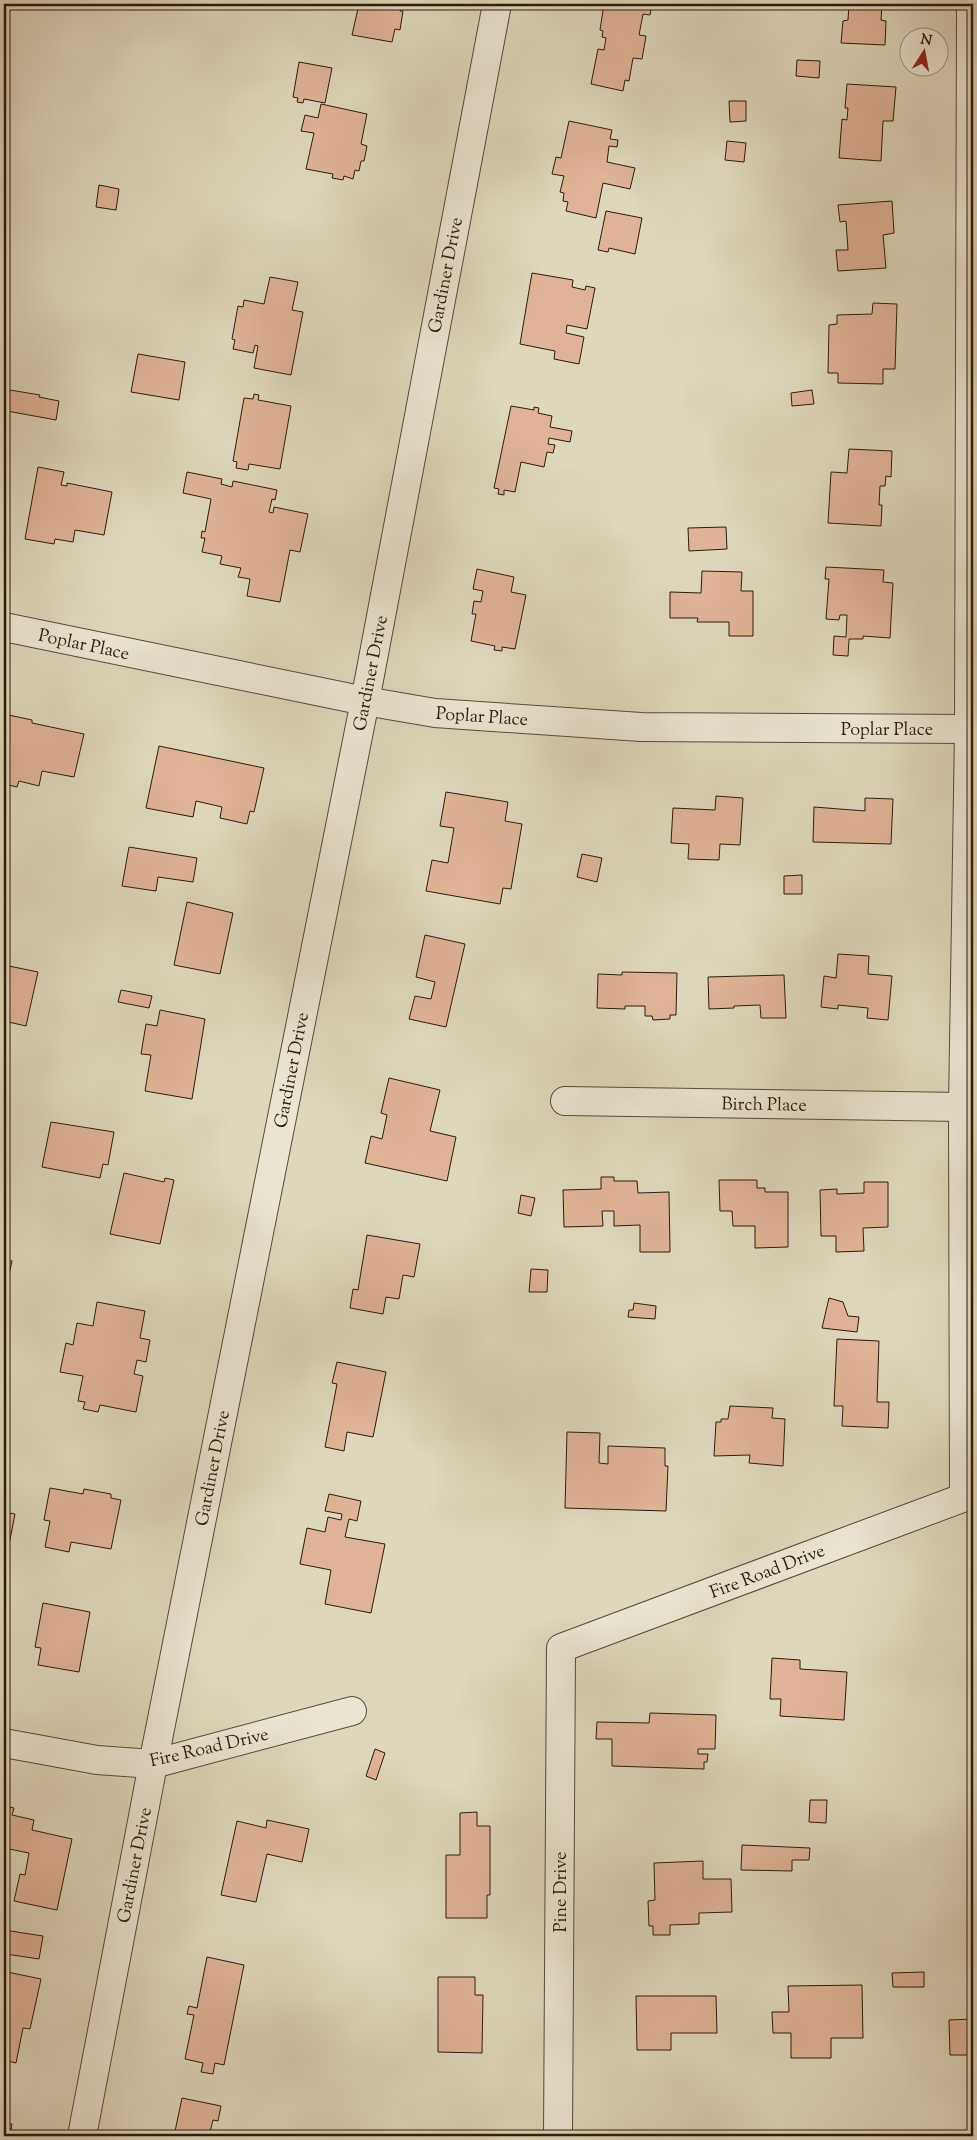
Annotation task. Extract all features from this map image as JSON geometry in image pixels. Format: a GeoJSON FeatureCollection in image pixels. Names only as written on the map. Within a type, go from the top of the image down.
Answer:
{"type":"FeatureCollection","features":[{"type":"Feature","properties":{"kind":"street","name":"Gardiner Drive"},"geometry":{"type":"LineString","coordinates":[[82,2136],[153,1764],[365,701],[497,4]]}},
{"type":"Feature","properties":{"kind":"street"},"geometry":{"type":"LineString","coordinates":[[969,1496],[963,1107],[968,729],[971,4]]}},
{"type":"Feature","properties":{"kind":"street","name":"Poplar Place"},"geometry":{"type":"LineString","coordinates":[[4,627],[365,701],[435,713],[641,727],[968,729]]}},
{"type":"Feature","properties":{"kind":"street","name":"Birch Place"},"geometry":{"type":"LineString","coordinates":[[565,1102],[963,1107]]}},
{"type":"Feature","properties":{"kind":"street","name":"Fire Road Drive"},"geometry":{"type":"LineString","coordinates":[[561,1648],[969,1496]]}},
{"type":"Feature","properties":{"kind":"street","name":"Pine Drive"},"geometry":{"type":"LineString","coordinates":[[558,2136],[561,1648]]}},
{"type":"Feature","properties":{"kind":"street","name":"Fire Road Drive"},"geometry":{"type":"LineString","coordinates":[[4,1743],[97,1760],[153,1764],[352,1711]]}},
{"type":"Feature","properties":{"kind":"building"},"geometry":{"type":"Polygon","coordinates":[[[4,4],[30,4],[29,8],[13,5],[12,8],[4,7],[4,4]]]}},
{"type":"Feature","properties":{"kind":"building"},"geometry":{"type":"Polygon","coordinates":[[[359,4],[401,4],[400,11],[403,11],[400,30],[395,29],[392,42],[352,35],[359,4]]]}},
{"type":"Feature","properties":{"kind":"building"},"geometry":{"type":"Polygon","coordinates":[[[604,4],[652,4],[650,15],[643,14],[639,35],[646,36],[642,59],[633,58],[629,81],[625,80],[623,91],[591,84],[598,49],[604,50],[606,38],[602,37],[603,31],[600,30],[604,4]]]}},
{"type":"Feature","properties":{"kind":"building"},"geometry":{"type":"Polygon","coordinates":[[[849,4],[882,4],[881,20],[886,21],[885,45],[841,43],[843,21],[848,20],[849,4]]]}},
{"type":"Feature","properties":{"kind":"building"},"geometry":{"type":"Polygon","coordinates":[[[797,60],[820,61],[819,78],[796,76],[797,60]]]}},
{"type":"Feature","properties":{"kind":"building"},"geometry":{"type":"Polygon","coordinates":[[[299,62],[332,68],[325,103],[304,99],[303,103],[297,102],[298,98],[293,97],[299,62]]]}},
{"type":"Feature","properties":{"kind":"building"},"geometry":{"type":"Polygon","coordinates":[[[847,84],[896,87],[893,121],[883,121],[881,161],[839,158],[842,119],[847,120],[848,108],[845,108],[847,84]]]}},
{"type":"Feature","properties":{"kind":"building"},"geometry":{"type":"Polygon","coordinates":[[[729,101],[746,101],[746,121],[730,122],[729,101]]]}},
{"type":"Feature","properties":{"kind":"building"},"geometry":{"type":"Polygon","coordinates":[[[321,104],[367,114],[361,144],[367,146],[364,161],[361,161],[359,171],[355,170],[353,179],[344,176],[343,180],[332,178],[333,174],[306,169],[314,133],[301,131],[305,115],[318,118],[321,104]]]}},
{"type":"Feature","properties":{"kind":"building"},"geometry":{"type":"Polygon","coordinates":[[[569,121],[612,130],[610,139],[618,140],[617,147],[609,146],[607,162],[635,168],[630,189],[603,183],[596,218],[566,211],[568,202],[563,201],[564,193],[560,192],[564,176],[552,174],[556,157],[561,158],[569,121]]]}},
{"type":"Feature","properties":{"kind":"building"},"geometry":{"type":"Polygon","coordinates":[[[727,141],[746,143],[744,162],[725,160],[727,141]]]}},
{"type":"Feature","properties":{"kind":"building"},"geometry":{"type":"Polygon","coordinates":[[[99,185],[119,189],[116,210],[96,207],[99,185]]]}},
{"type":"Feature","properties":{"kind":"building"},"geometry":{"type":"Polygon","coordinates":[[[892,201],[894,233],[883,235],[886,268],[838,271],[836,250],[848,250],[846,221],[840,222],[838,205],[892,201]]]}},
{"type":"Feature","properties":{"kind":"building"},"geometry":{"type":"Polygon","coordinates":[[[606,211],[642,218],[635,254],[609,248],[608,252],[598,250],[606,211]]]}},
{"type":"Feature","properties":{"kind":"building"},"geometry":{"type":"Polygon","coordinates":[[[532,273],[573,280],[572,287],[585,290],[586,286],[595,288],[587,329],[567,325],[566,333],[584,337],[579,364],[554,359],[555,351],[520,344],[532,273]]]}},
{"type":"Feature","properties":{"kind":"building"},"geometry":{"type":"Polygon","coordinates":[[[270,277],[298,282],[292,310],[303,312],[291,375],[254,368],[258,346],[255,345],[253,353],[233,349],[235,340],[232,339],[238,306],[243,307],[244,300],[264,304],[270,277]]]}},
{"type":"Feature","properties":{"kind":"building"},"geometry":{"type":"Polygon","coordinates":[[[873,303],[897,304],[895,369],[883,369],[883,384],[838,383],[838,373],[828,373],[829,325],[837,324],[837,315],[872,314],[873,303]]]}},
{"type":"Feature","properties":{"kind":"building"},"geometry":{"type":"Polygon","coordinates":[[[138,354],[185,362],[179,400],[131,392],[138,354]]]}},
{"type":"Feature","properties":{"kind":"building"},"geometry":{"type":"Polygon","coordinates":[[[10,390],[40,395],[39,397],[59,401],[56,420],[7,411],[10,390]]]}},
{"type":"Feature","properties":{"kind":"building"},"geometry":{"type":"Polygon","coordinates":[[[812,390],[814,404],[792,406],[791,393],[812,390]]]}},
{"type":"Feature","properties":{"kind":"building"},"geometry":{"type":"Polygon","coordinates":[[[254,394],[259,395],[258,400],[291,406],[280,469],[249,464],[248,470],[236,468],[237,462],[233,461],[244,398],[253,399],[254,394]]]}},
{"type":"Feature","properties":{"kind":"building"},"geometry":{"type":"Polygon","coordinates":[[[511,406],[534,410],[534,407],[539,408],[538,413],[552,416],[550,427],[572,431],[570,442],[549,438],[548,444],[555,445],[553,453],[547,452],[544,467],[521,462],[515,492],[504,490],[504,495],[498,494],[499,489],[494,488],[511,406]]]}},
{"type":"Feature","properties":{"kind":"building"},"geometry":{"type":"Polygon","coordinates":[[[849,449],[892,451],[891,477],[886,476],[885,486],[880,486],[879,505],[882,505],[881,526],[828,523],[831,472],[847,473],[849,449]]]}},
{"type":"Feature","properties":{"kind":"building"},"geometry":{"type":"Polygon","coordinates":[[[38,467],[64,472],[61,485],[67,486],[67,483],[112,492],[104,535],[75,530],[73,542],[55,539],[54,544],[25,539],[38,467]]]}},
{"type":"Feature","properties":{"kind":"building"},"geometry":{"type":"Polygon","coordinates":[[[187,472],[222,479],[221,484],[232,487],[233,481],[277,490],[275,500],[272,499],[269,512],[273,513],[274,507],[308,514],[300,552],[290,550],[280,602],[247,596],[250,579],[238,577],[241,568],[220,564],[222,556],[202,552],[205,538],[201,538],[202,531],[205,532],[211,499],[183,493],[187,472]]]}},
{"type":"Feature","properties":{"kind":"building"},"geometry":{"type":"Polygon","coordinates":[[[726,527],[727,549],[689,551],[688,528],[726,527]]]}},
{"type":"Feature","properties":{"kind":"building"},"geometry":{"type":"Polygon","coordinates":[[[826,567],[884,570],[883,582],[893,583],[890,638],[863,636],[863,639],[849,639],[848,656],[833,655],[834,636],[846,637],[847,615],[840,615],[839,620],[826,619],[829,579],[825,579],[826,567]]]}},
{"type":"Feature","properties":{"kind":"building"},"geometry":{"type":"Polygon","coordinates":[[[477,569],[514,577],[511,592],[526,595],[515,649],[502,647],[502,651],[494,650],[495,646],[471,641],[476,614],[472,614],[474,601],[481,602],[483,591],[473,589],[477,569]]]}},
{"type":"Feature","properties":{"kind":"building"},"geometry":{"type":"Polygon","coordinates":[[[702,571],[742,572],[741,591],[753,591],[753,636],[729,636],[729,622],[697,622],[698,618],[670,618],[670,592],[701,593],[702,571]]]}},
{"type":"Feature","properties":{"kind":"building"},"geometry":{"type":"Polygon","coordinates":[[[4,714],[32,720],[32,723],[84,734],[74,777],[42,771],[39,786],[19,781],[17,787],[4,784],[4,714]]]}},
{"type":"Feature","properties":{"kind":"building"},"geometry":{"type":"Polygon","coordinates":[[[159,746],[264,768],[254,812],[250,811],[247,824],[220,818],[222,807],[196,801],[193,817],[146,808],[159,746]]]}},
{"type":"Feature","properties":{"kind":"building"},"geometry":{"type":"Polygon","coordinates":[[[446,792],[508,802],[505,821],[522,824],[511,889],[503,888],[500,904],[426,891],[432,860],[448,863],[454,828],[440,826],[446,792]]]}},
{"type":"Feature","properties":{"kind":"building"},"geometry":{"type":"Polygon","coordinates":[[[716,796],[743,798],[740,845],[720,844],[719,860],[688,859],[689,844],[671,843],[673,808],[715,810],[716,796]]]}},
{"type":"Feature","properties":{"kind":"building"},"geometry":{"type":"Polygon","coordinates":[[[865,798],[893,799],[891,844],[813,842],[814,807],[865,811],[865,798]]]}},
{"type":"Feature","properties":{"kind":"building"},"geometry":{"type":"Polygon","coordinates":[[[129,847],[197,858],[193,882],[158,877],[156,891],[122,886],[129,847]]]}},
{"type":"Feature","properties":{"kind":"building"},"geometry":{"type":"Polygon","coordinates":[[[582,854],[602,858],[597,882],[577,877],[582,854]]]}},
{"type":"Feature","properties":{"kind":"building"},"geometry":{"type":"Polygon","coordinates":[[[802,875],[802,894],[784,894],[784,876],[802,875]]]}},
{"type":"Feature","properties":{"kind":"building"},"geometry":{"type":"Polygon","coordinates":[[[187,902],[233,913],[220,974],[174,965],[187,902]]]}},
{"type":"Feature","properties":{"kind":"building"},"geometry":{"type":"Polygon","coordinates":[[[425,935],[465,944],[446,1027],[409,1019],[415,996],[431,999],[435,982],[416,977],[425,935]]]}},
{"type":"Feature","properties":{"kind":"building"},"geometry":{"type":"Polygon","coordinates":[[[838,954],[869,956],[868,974],[892,976],[888,1020],[867,1018],[868,1008],[838,1005],[838,1009],[821,1007],[824,976],[836,978],[838,954]]]}},
{"type":"Feature","properties":{"kind":"building"},"geometry":{"type":"Polygon","coordinates":[[[4,965],[38,972],[26,1026],[4,1021],[4,965]]]}},
{"type":"Feature","properties":{"kind":"building"},"geometry":{"type":"Polygon","coordinates":[[[622,972],[677,973],[676,1015],[670,1015],[670,1019],[653,1020],[652,1016],[645,1016],[645,1006],[625,1006],[625,1009],[597,1008],[598,974],[622,975],[622,972]]]}},
{"type":"Feature","properties":{"kind":"building"},"geometry":{"type":"Polygon","coordinates":[[[784,975],[786,1018],[761,1018],[760,1005],[709,1009],[708,977],[784,975]]]}},
{"type":"Feature","properties":{"kind":"building"},"geometry":{"type":"Polygon","coordinates":[[[121,990],[152,996],[149,1008],[118,1002],[121,990]]]}},
{"type":"Feature","properties":{"kind":"building"},"geometry":{"type":"Polygon","coordinates":[[[160,1010],[205,1019],[192,1099],[145,1091],[151,1055],[141,1054],[146,1024],[157,1026],[160,1010]]]}},
{"type":"Feature","properties":{"kind":"building"},"geometry":{"type":"Polygon","coordinates":[[[389,1078],[440,1090],[430,1131],[456,1137],[447,1181],[365,1163],[371,1136],[382,1139],[387,1115],[381,1113],[389,1078]]]}},
{"type":"Feature","properties":{"kind":"building"},"geometry":{"type":"Polygon","coordinates":[[[51,1122],[114,1132],[108,1165],[103,1164],[100,1178],[42,1167],[51,1122]]]}},
{"type":"Feature","properties":{"kind":"building"},"geometry":{"type":"Polygon","coordinates":[[[124,1173],[164,1182],[165,1178],[174,1180],[160,1244],[110,1234],[124,1173]]]}},
{"type":"Feature","properties":{"kind":"building"},"geometry":{"type":"Polygon","coordinates":[[[601,1177],[614,1177],[614,1181],[637,1181],[638,1193],[669,1192],[670,1252],[640,1252],[640,1225],[614,1226],[614,1211],[602,1211],[603,1226],[564,1227],[563,1190],[601,1189],[601,1177]]]}},
{"type":"Feature","properties":{"kind":"building"},"geometry":{"type":"Polygon","coordinates":[[[719,1180],[757,1180],[757,1188],[765,1188],[765,1192],[788,1192],[788,1247],[755,1248],[755,1226],[733,1226],[732,1211],[720,1211],[719,1180]]]}},
{"type":"Feature","properties":{"kind":"building"},"geometry":{"type":"Polygon","coordinates":[[[864,1182],[888,1182],[888,1227],[863,1228],[864,1251],[836,1252],[836,1236],[821,1236],[820,1190],[837,1189],[837,1194],[864,1193],[864,1182]]]}},
{"type":"Feature","properties":{"kind":"building"},"geometry":{"type":"Polygon","coordinates":[[[521,1195],[535,1198],[531,1216],[518,1213],[521,1195]]]}},
{"type":"Feature","properties":{"kind":"building"},"geometry":{"type":"Polygon","coordinates":[[[367,1235],[420,1244],[414,1277],[403,1275],[399,1299],[386,1297],[383,1314],[350,1308],[353,1289],[358,1290],[367,1235]]]}},
{"type":"Feature","properties":{"kind":"building"},"geometry":{"type":"Polygon","coordinates":[[[4,1259],[12,1261],[8,1279],[4,1279],[4,1259]]]}},
{"type":"Feature","properties":{"kind":"building"},"geometry":{"type":"Polygon","coordinates":[[[531,1269],[548,1270],[547,1292],[529,1292],[531,1269]]]}},
{"type":"Feature","properties":{"kind":"building"},"geometry":{"type":"Polygon","coordinates":[[[829,1298],[843,1302],[848,1316],[859,1317],[857,1332],[822,1328],[829,1298]]]}},
{"type":"Feature","properties":{"kind":"building"},"geometry":{"type":"Polygon","coordinates":[[[97,1302],[145,1311],[140,1338],[150,1340],[146,1362],[137,1360],[134,1374],[143,1376],[136,1412],[100,1405],[98,1412],[83,1409],[85,1402],[78,1401],[83,1376],[60,1372],[66,1343],[73,1345],[77,1323],[93,1326],[97,1302]]]}},
{"type":"Feature","properties":{"kind":"building"},"geometry":{"type":"Polygon","coordinates":[[[634,1303],[656,1306],[655,1319],[628,1317],[629,1310],[633,1310],[634,1303]]]}},
{"type":"Feature","properties":{"kind":"building"},"geometry":{"type":"Polygon","coordinates":[[[837,1339],[879,1341],[877,1402],[889,1402],[888,1428],[842,1426],[843,1406],[834,1406],[837,1339]]]}},
{"type":"Feature","properties":{"kind":"building"},"geometry":{"type":"Polygon","coordinates":[[[337,1362],[386,1372],[373,1437],[347,1432],[344,1451],[325,1447],[337,1384],[332,1383],[337,1362]]]}},
{"type":"Feature","properties":{"kind":"building"},"geometry":{"type":"Polygon","coordinates":[[[730,1406],[773,1408],[772,1418],[785,1419],[783,1466],[749,1463],[750,1455],[714,1456],[716,1422],[721,1422],[721,1419],[728,1419],[730,1406]]]}},
{"type":"Feature","properties":{"kind":"building"},"geometry":{"type":"Polygon","coordinates":[[[567,1432],[600,1433],[599,1463],[608,1464],[608,1446],[665,1448],[665,1466],[668,1466],[666,1511],[565,1508],[567,1432]]]}},
{"type":"Feature","properties":{"kind":"building"},"geometry":{"type":"Polygon","coordinates":[[[50,1488],[83,1494],[84,1489],[111,1494],[111,1498],[121,1500],[111,1549],[71,1542],[69,1552],[45,1547],[50,1521],[44,1520],[50,1488]]]}},
{"type":"Feature","properties":{"kind":"building"},"geometry":{"type":"Polygon","coordinates":[[[329,1494],[361,1501],[357,1521],[349,1519],[345,1537],[385,1544],[371,1613],[325,1604],[331,1570],[300,1564],[307,1528],[325,1532],[328,1517],[341,1520],[342,1514],[325,1511],[329,1494]]]}},
{"type":"Feature","properties":{"kind":"building"},"geometry":{"type":"Polygon","coordinates":[[[4,1512],[15,1514],[8,1550],[4,1549],[4,1512]]]}},
{"type":"Feature","properties":{"kind":"building"},"geometry":{"type":"Polygon","coordinates":[[[43,1603],[90,1612],[79,1672],[38,1665],[41,1648],[35,1647],[43,1603]]]}},
{"type":"Feature","properties":{"kind":"building"},"geometry":{"type":"Polygon","coordinates":[[[772,1658],[800,1660],[800,1669],[847,1672],[844,1720],[780,1716],[781,1699],[770,1699],[772,1658]]]}},
{"type":"Feature","properties":{"kind":"building"},"geometry":{"type":"Polygon","coordinates":[[[650,1713],[716,1715],[715,1749],[698,1749],[698,1754],[708,1754],[707,1762],[704,1762],[704,1769],[612,1766],[612,1739],[596,1739],[597,1722],[649,1723],[650,1713]]]}},
{"type":"Feature","properties":{"kind":"building"},"geometry":{"type":"Polygon","coordinates":[[[375,1749],[385,1753],[376,1780],[366,1776],[375,1749]]]}},
{"type":"Feature","properties":{"kind":"building"},"geometry":{"type":"Polygon","coordinates":[[[810,1800],[827,1800],[826,1823],[809,1822],[810,1800]]]}},
{"type":"Feature","properties":{"kind":"building"},"geometry":{"type":"Polygon","coordinates":[[[4,1806],[14,1808],[12,1815],[34,1820],[32,1830],[72,1839],[57,1910],[14,1901],[20,1874],[25,1875],[29,1853],[4,1848],[4,1806]]]}},
{"type":"Feature","properties":{"kind":"building"},"geometry":{"type":"Polygon","coordinates":[[[477,1812],[477,1826],[490,1826],[490,1895],[487,1895],[487,1918],[446,1918],[446,1855],[460,1855],[460,1813],[477,1812]]]}},
{"type":"Feature","properties":{"kind":"building"},"geometry":{"type":"Polygon","coordinates":[[[267,1820],[309,1829],[302,1862],[267,1854],[256,1902],[221,1895],[237,1821],[266,1828],[267,1820]]]}},
{"type":"Feature","properties":{"kind":"building"},"geometry":{"type":"Polygon","coordinates":[[[742,1845],[810,1848],[809,1860],[792,1860],[792,1871],[741,1870],[742,1845]]]}},
{"type":"Feature","properties":{"kind":"building"},"geometry":{"type":"Polygon","coordinates":[[[703,1861],[703,1879],[731,1879],[732,1912],[699,1913],[699,1924],[670,1925],[670,1935],[653,1935],[653,1926],[649,1926],[648,1901],[655,1900],[654,1863],[703,1861]]]}},
{"type":"Feature","properties":{"kind":"building"},"geometry":{"type":"Polygon","coordinates":[[[4,1930],[43,1936],[39,1959],[6,1954],[7,1947],[4,1947],[4,1930]]]}},
{"type":"Feature","properties":{"kind":"building"},"geometry":{"type":"Polygon","coordinates":[[[207,1957],[244,1965],[224,2065],[215,2063],[213,2074],[201,2072],[203,2063],[185,2059],[194,2015],[187,2014],[189,2006],[197,2008],[207,1957]]]}},
{"type":"Feature","properties":{"kind":"building"},"geometry":{"type":"Polygon","coordinates":[[[7,1972],[41,1979],[30,2029],[23,2028],[16,2063],[4,2060],[4,1974],[7,1975],[7,1972]]]}},
{"type":"Feature","properties":{"kind":"building"},"geometry":{"type":"Polygon","coordinates":[[[924,1972],[924,1987],[893,1987],[892,1973],[924,1972]]]}},
{"type":"Feature","properties":{"kind":"building"},"geometry":{"type":"Polygon","coordinates":[[[438,1977],[475,1977],[475,1995],[483,1995],[482,2053],[438,2052],[438,1977]]]}},
{"type":"Feature","properties":{"kind":"building"},"geometry":{"type":"Polygon","coordinates":[[[862,1985],[863,2038],[831,2038],[831,2058],[791,2058],[791,2033],[773,2033],[772,2012],[789,2012],[788,1986],[862,1985]]]}},
{"type":"Feature","properties":{"kind":"building"},"geometry":{"type":"Polygon","coordinates":[[[636,1996],[716,1996],[717,2033],[671,2033],[671,2050],[637,2050],[636,1996]]]}},
{"type":"Feature","properties":{"kind":"building"},"geometry":{"type":"Polygon","coordinates":[[[973,2019],[973,2055],[950,2055],[949,2020],[973,2019]]]}},
{"type":"Feature","properties":{"kind":"building"},"geometry":{"type":"Polygon","coordinates":[[[182,2098],[221,2106],[218,2121],[213,2120],[209,2136],[174,2136],[182,2098]]]}},
{"type":"Feature","properties":{"kind":"building"},"geometry":{"type":"Polygon","coordinates":[[[4,2123],[12,2124],[10,2136],[4,2136],[4,2123]]]}}]}
